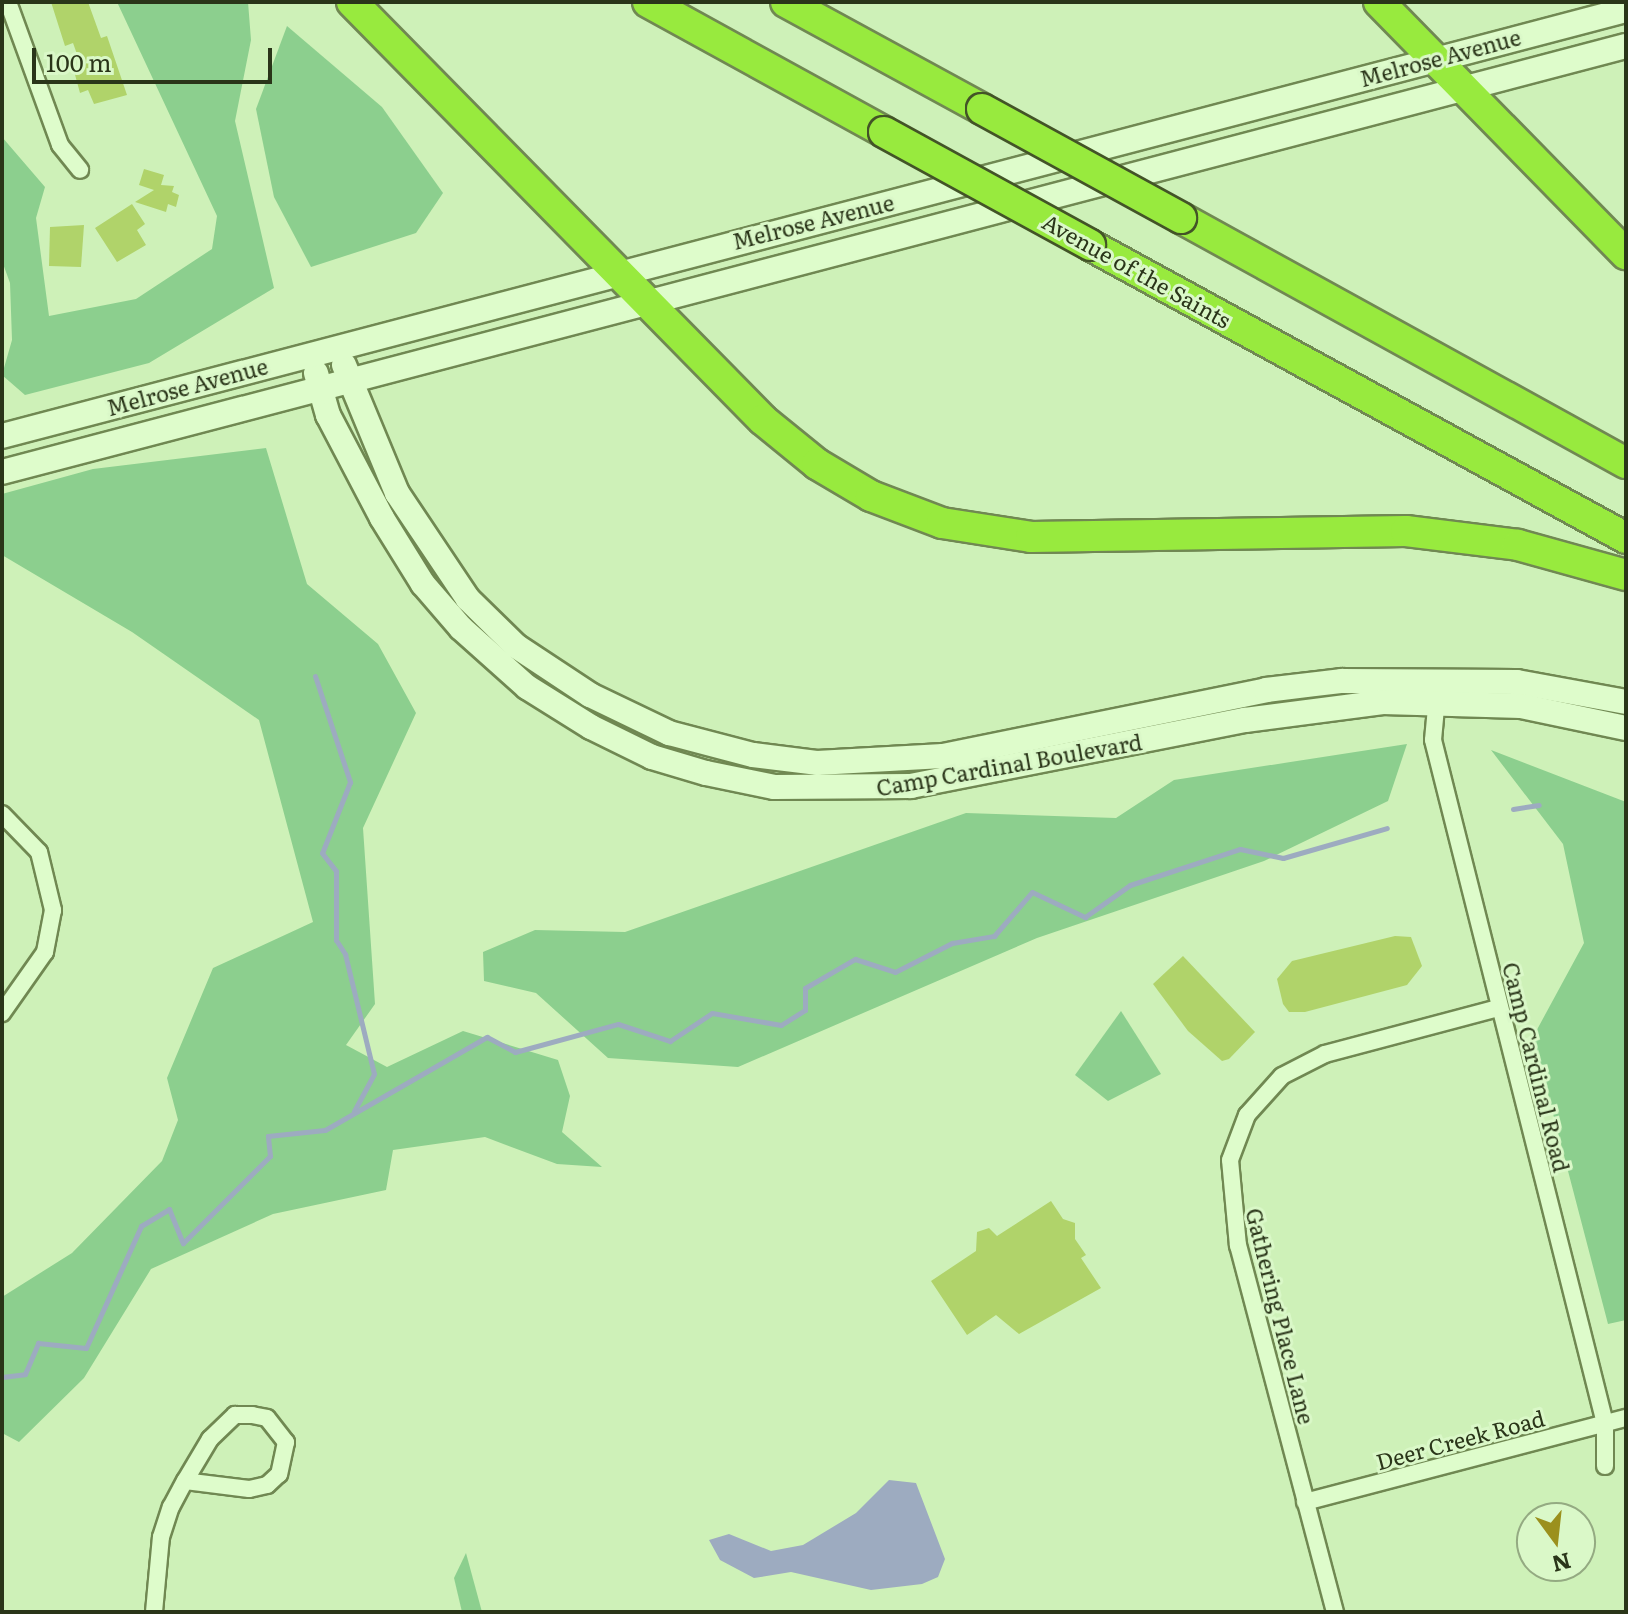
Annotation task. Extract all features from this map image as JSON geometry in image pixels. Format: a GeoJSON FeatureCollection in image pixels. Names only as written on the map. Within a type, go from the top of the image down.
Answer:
{"type":"FeatureCollection","features":[{"type":"Feature","properties":{"kind":"highway"},"geometry":{"type":"LineString","coordinates":[[352,2],[642,301],[817,464],[871,496],[942,523],[1031,537],[1406,531],[1518,545],[1626,575]]}},
{"type":"Feature","properties":{"kind":"highway","name":"Avenue of the Saints"},"geometry":{"type":"LineString","coordinates":[[648,2],[1626,538]]}},
{"type":"Feature","properties":{"kind":"highway"},"geometry":{"type":"LineString","coordinates":[[786,2],[1626,463]]}},
{"type":"Feature","properties":{"kind":"highway"},"geometry":{"type":"LineString","coordinates":[[1379,2],[1626,254]]}},
{"type":"Feature","properties":{"kind":"main road","name":"Melrose Avenue"},"geometry":{"type":"LineString","coordinates":[[2,436],[339,343],[1626,10]]}},
{"type":"Feature","properties":{"kind":"main road","name":"Melrose Avenue"},"geometry":{"type":"LineString","coordinates":[[2,472],[642,301],[1626,46]]}},
{"type":"Feature","properties":{"kind":"main road","name":"Camp Cardinal Boulevard"},"geometry":{"type":"LineString","coordinates":[[339,343],[348,379],[397,493],[468,599],[516,646],[590,695],[669,733],[753,755],[886,762],[943,756],[1266,690],[1438,690],[1626,728]]}},
{"type":"Feature","properties":{"kind":"main road","name":"Camp Cardinal Boulevard"},"geometry":{"type":"LineString","coordinates":[[310,351],[328,415],[382,518],[423,584],[461,628],[527,687],[591,727],[652,757],[706,773],[774,787],[911,786],[1245,720],[1438,690],[1517,682],[1626,702]]}},
{"type":"Feature","properties":{"kind":"street"},"geometry":{"type":"LineString","coordinates":[[8,2],[60,145],[80,170]]}},
{"type":"Feature","properties":{"kind":"street","name":"Camp Cardinal Road"},"geometry":{"type":"LineString","coordinates":[[1438,690],[1433,740],[1498,1008],[1605,1423],[1605,1466]]}},
{"type":"Feature","properties":{"kind":"street"},"geometry":{"type":"LineString","coordinates":[[2,814],[39,852],[53,910],[45,952],[10,994],[2,1013]]}},
{"type":"Feature","properties":{"kind":"street","name":"Gathering Place Lane"},"geometry":{"type":"LineString","coordinates":[[1335,1612],[1230,1204],[1230,1160],[1247,1115],[1282,1076],[1325,1054],[1498,1008]]}},
{"type":"Feature","properties":{"kind":"street"},"geometry":{"type":"LineString","coordinates":[[154,1612],[161,1537],[185,1481],[210,1439],[235,1415],[267,1418],[286,1442],[279,1474],[267,1485],[249,1489],[185,1481]]}},
{"type":"Feature","properties":{"kind":"street","name":"Deer Creek Road"},"geometry":{"type":"LineString","coordinates":[[1305,1502],[1626,1418]]}},
{"type":"Feature","properties":{"kind":"green space"},"geometry":{"type":"Polygon","coordinates":[[[117,2],[248,2],[251,40],[235,121],[274,288],[149,363],[25,395],[2,375],[12,340],[10,283],[2,261],[2,137],[45,187],[36,218],[49,316],[136,299],[212,249],[217,216],[117,2]]]}},
{"type":"Feature","properties":{"kind":"green space"},"geometry":{"type":"Polygon","coordinates":[[[287,26],[382,107],[443,193],[416,233],[311,267],[274,197],[256,109],[287,26]]]}},
{"type":"Feature","properties":{"kind":"green space"},"geometry":{"type":"Polygon","coordinates":[[[266,448],[307,584],[378,644],[416,713],[363,828],[375,1004],[346,1045],[387,1067],[463,1031],[558,1060],[570,1096],[562,1132],[602,1167],[557,1164],[485,1137],[393,1150],[386,1190],[273,1214],[151,1269],[84,1378],[19,1442],[2,1433],[2,1297],[72,1253],[162,1161],[178,1120],[167,1078],[213,968],[313,922],[259,720],[132,632],[2,555],[2,494],[93,469],[266,448]]]}},
{"type":"Feature","properties":{"kind":"green space"},"geometry":{"type":"Polygon","coordinates":[[[1407,744],[1388,801],[1264,861],[1037,938],[738,1067],[608,1058],[536,993],[484,981],[483,952],[535,930],[625,932],[966,813],[1116,818],[1174,780],[1407,744]]]}},
{"type":"Feature","properties":{"kind":"green space"},"geometry":{"type":"Polygon","coordinates":[[[1491,750],[1626,802],[1626,1320],[1608,1324],[1533,1037],[1584,943],[1563,844],[1491,750]]]}},
{"type":"Feature","properties":{"kind":"green space"},"geometry":{"type":"Polygon","coordinates":[[[1121,1011],[1161,1074],[1108,1101],[1075,1075],[1121,1011]]]}},
{"type":"Feature","properties":{"kind":"green space"},"geometry":{"type":"Polygon","coordinates":[[[466,1553],[482,1612],[462,1612],[454,1578],[466,1553]]]}},
{"type":"Feature","properties":{"kind":"water"},"geometry":{"type":"Polygon","coordinates":[[[889,1480],[916,1483],[945,1559],[938,1577],[922,1584],[871,1590],[791,1572],[754,1578],[720,1560],[709,1540],[729,1534],[771,1551],[803,1545],[856,1513],[889,1480]]]}},
{"type":"Feature","properties":{"kind":"building"},"geometry":{"type":"Polygon","coordinates":[[[51,2],[88,2],[101,38],[107,36],[127,95],[94,104],[88,90],[80,93],[74,71],[82,68],[73,43],[65,46],[51,2]]]}},
{"type":"Feature","properties":{"kind":"building"},"geometry":{"type":"Polygon","coordinates":[[[144,169],[164,175],[161,185],[174,186],[172,192],[179,195],[176,207],[168,204],[166,212],[135,202],[154,190],[139,185],[144,169]]]}},
{"type":"Feature","properties":{"kind":"building"},"geometry":{"type":"Polygon","coordinates":[[[132,204],[145,224],[137,230],[146,245],[117,262],[95,228],[132,204]]]}},
{"type":"Feature","properties":{"kind":"building"},"geometry":{"type":"Polygon","coordinates":[[[84,225],[81,267],[49,266],[50,227],[84,225]]]}},
{"type":"Feature","properties":{"kind":"building"},"geometry":{"type":"Polygon","coordinates":[[[1395,936],[1411,937],[1422,966],[1407,985],[1305,1012],[1289,1012],[1283,1004],[1277,979],[1292,961],[1395,936]]]}},
{"type":"Feature","properties":{"kind":"building"},"geometry":{"type":"Polygon","coordinates":[[[1183,956],[1255,1032],[1229,1059],[1222,1061],[1188,1031],[1153,984],[1183,956]]]}},
{"type":"Feature","properties":{"kind":"building"},"geometry":{"type":"Polygon","coordinates":[[[1051,1201],[1063,1219],[1075,1223],[1075,1239],[1086,1255],[1081,1258],[1101,1288],[1019,1334],[996,1315],[967,1335],[931,1281],[976,1251],[977,1232],[989,1228],[997,1236],[1051,1201]]]}},
{"type":"Feature","properties":{"kind":"waterway"},"geometry":{"type":"LineString","coordinates":[[315,676],[350,782],[322,853],[336,871],[336,940],[345,954],[374,1074],[354,1111]]}},
{"type":"Feature","properties":{"kind":"waterway"},"geometry":{"type":"LineString","coordinates":[[1513,809],[1539,805]]}},
{"type":"Feature","properties":{"kind":"waterway"},"geometry":{"type":"LineString","coordinates":[[2,1377],[25,1374],[38,1343],[86,1348],[141,1226],[169,1209],[183,1243],[270,1156],[268,1136],[325,1130],[487,1037],[515,1052],[618,1024],[670,1041],[712,1013],[781,1025],[805,1010],[805,988],[855,959],[895,972],[952,943],[994,936],[1032,892],[1085,917],[1130,885],[1240,849],[1283,858],[1387,828]]}}]}
